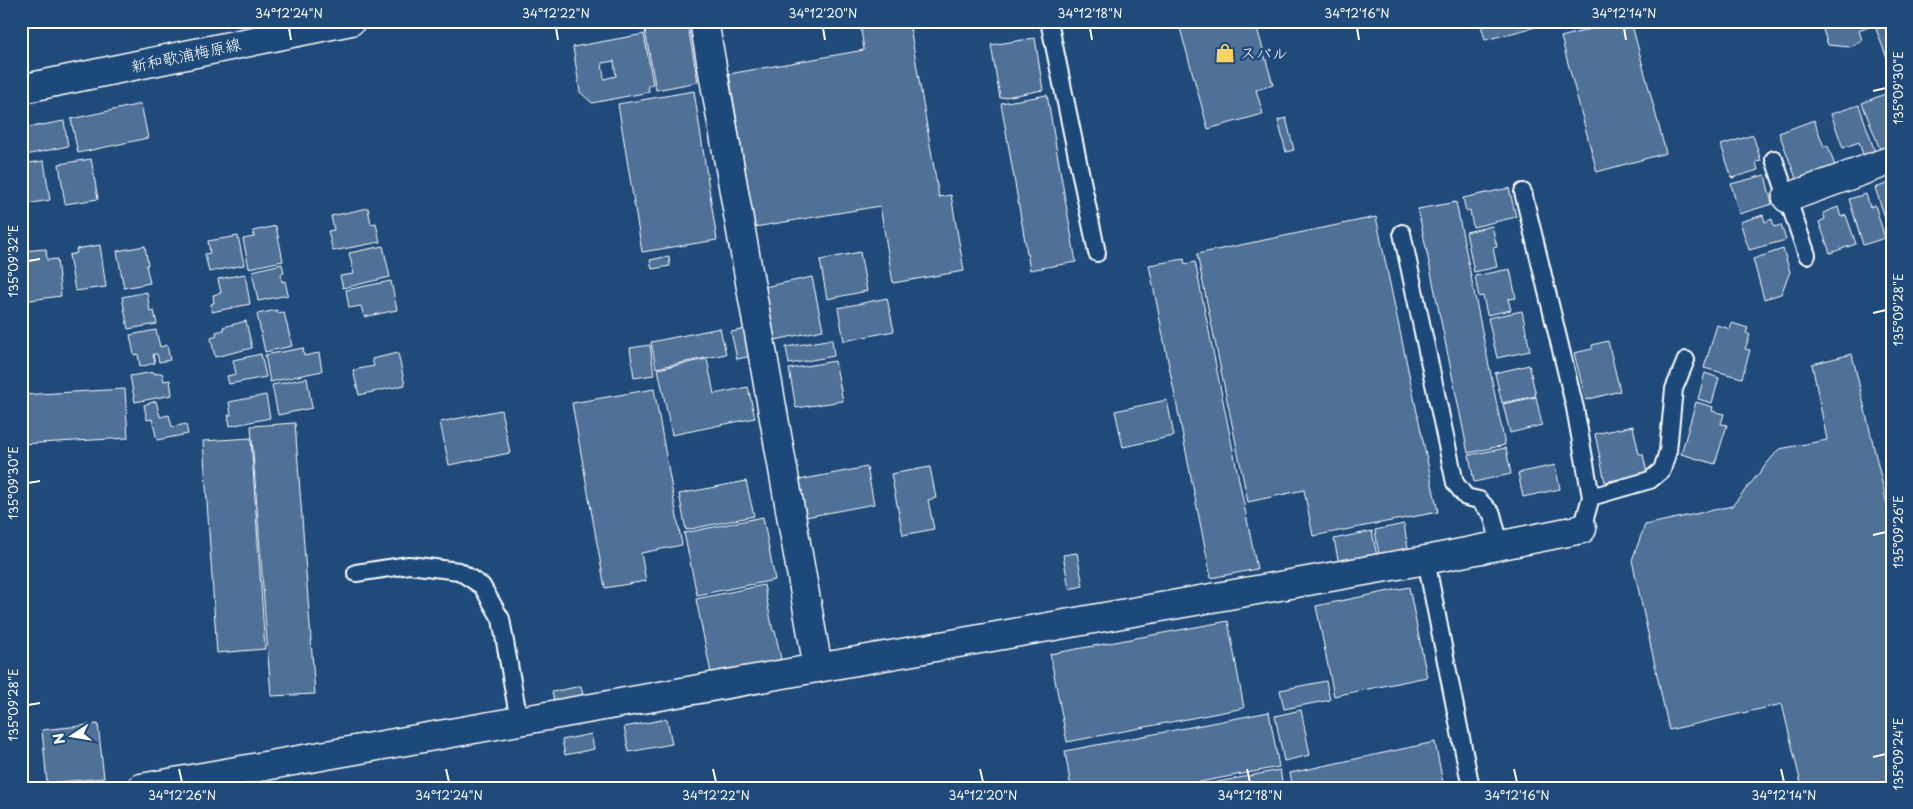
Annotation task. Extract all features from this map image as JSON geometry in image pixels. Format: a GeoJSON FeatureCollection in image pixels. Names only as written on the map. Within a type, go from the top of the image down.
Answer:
{"type":"FeatureCollection","features":[{"type":"Feature","properties":{"kind":"street","name":"新和歌浦梅原線"},"geometry":{"type":"LineString","coordinates":[[21,89],[316,25],[351,21]]}},
{"type":"Feature","properties":{"kind":"street"},"geometry":{"type":"LineString","coordinates":[[704,21],[818,668]]}},
{"type":"Feature","properties":{"kind":"street"},"geometry":{"type":"LineString","coordinates":[[1788,198],[1892,160]]}},
{"type":"Feature","properties":{"kind":"street"},"geometry":{"type":"LineString","coordinates":[[142,788],[1426,560],[1582,529]]}},
{"type":"Feature","properties":{"kind":"lane"},"geometry":{"type":"LineString","coordinates":[[1049,21],[1097,252]]}},
{"type":"Feature","properties":{"kind":"lane"},"geometry":{"type":"LineString","coordinates":[[1774,159],[1807,256]]}},
{"type":"Feature","properties":{"kind":"lane"},"geometry":{"type":"LineString","coordinates":[[1523,192],[1575,408],[1591,497],[1582,529]]}},
{"type":"Feature","properties":{"kind":"lane"},"geometry":{"type":"LineString","coordinates":[[1402,233],[1455,483],[1466,497],[1479,500],[1492,514],[1500,546]]}},
{"type":"Feature","properties":{"kind":"lane"},"geometry":{"type":"LineString","coordinates":[[1591,497],[1650,480],[1662,470],[1668,451],[1674,389],[1686,360]]}},
{"type":"Feature","properties":{"kind":"lane"},"geometry":{"type":"LineString","coordinates":[[1426,560],[1471,788]]}},
{"type":"Feature","properties":{"kind":"lane"},"geometry":{"type":"LineString","coordinates":[[356,573],[409,565],[459,572],[482,586],[501,619],[519,721]]}},
{"type":"Feature","properties":{"kind":"building"},"geometry":{"type":"Polygon","coordinates":[[[687,21],[698,82],[656,90],[645,30],[687,21]]]}},
{"type":"Feature","properties":{"kind":"building"},"geometry":{"type":"Polygon","coordinates":[[[870,21],[909,21],[939,197],[951,195],[964,271],[893,283],[880,206],[755,227],[729,74],[864,50],[860,23],[870,21]]]}},
{"type":"Feature","properties":{"kind":"building","name":"スバル"},"geometry":{"type":"Polygon","coordinates":[[[1178,21],[1255,21],[1273,85],[1256,90],[1263,114],[1208,129],[1178,21]]]}},
{"type":"Feature","properties":{"kind":"building"},"geometry":{"type":"Polygon","coordinates":[[[1480,21],[1551,21],[1551,23],[1485,40],[1480,21]]]}},
{"type":"Feature","properties":{"kind":"building"},"geometry":{"type":"Polygon","coordinates":[[[1621,21],[1631,21],[1666,153],[1597,172],[1561,37],[1621,21]]]}},
{"type":"Feature","properties":{"kind":"building"},"geometry":{"type":"Polygon","coordinates":[[[1820,21],[1873,21],[1874,25],[1859,31],[1862,40],[1850,47],[1828,45],[1820,21]]]}},
{"type":"Feature","properties":{"kind":"building"},"geometry":{"type":"Polygon","coordinates":[[[1892,24],[1892,72],[1876,29],[1892,24]]]}},
{"type":"Feature","properties":{"kind":"building"},"geometry":{"type":"Polygon","coordinates":[[[644,34],[653,84],[648,85],[649,92],[592,103],[580,92],[573,47],[644,34]],[[614,61],[602,63],[604,79],[616,76],[614,61]]]}},
{"type":"Feature","properties":{"kind":"building"},"geometry":{"type":"Polygon","coordinates":[[[1035,38],[1043,90],[1000,98],[991,45],[1035,38]]]}},
{"type":"Feature","properties":{"kind":"building"},"geometry":{"type":"Polygon","coordinates":[[[694,91],[717,240],[642,252],[618,104],[694,91]]]}},
{"type":"Feature","properties":{"kind":"building"},"geometry":{"type":"Polygon","coordinates":[[[1890,92],[1892,97],[1892,139],[1890,139],[1892,148],[1881,152],[1862,103],[1890,92]]]}},
{"type":"Feature","properties":{"kind":"building"},"geometry":{"type":"Polygon","coordinates":[[[1047,95],[1076,262],[1030,270],[1001,103],[1047,95]]]}},
{"type":"Feature","properties":{"kind":"building"},"geometry":{"type":"Polygon","coordinates":[[[141,104],[148,138],[78,153],[71,119],[141,104]]]}},
{"type":"Feature","properties":{"kind":"building"},"geometry":{"type":"Polygon","coordinates":[[[1859,105],[1875,152],[1863,155],[1859,142],[1843,148],[1831,114],[1859,105]]]}},
{"type":"Feature","properties":{"kind":"building"},"geometry":{"type":"Polygon","coordinates":[[[1286,118],[1294,150],[1286,152],[1278,120],[1286,118]]]}},
{"type":"Feature","properties":{"kind":"building"},"geometry":{"type":"Polygon","coordinates":[[[1814,120],[1824,147],[1828,146],[1835,166],[1797,181],[1779,133],[1814,120]]]}},
{"type":"Feature","properties":{"kind":"building"},"geometry":{"type":"Polygon","coordinates":[[[64,121],[68,146],[21,156],[21,129],[64,121]]]}},
{"type":"Feature","properties":{"kind":"building"},"geometry":{"type":"Polygon","coordinates":[[[1753,135],[1761,161],[1756,162],[1758,170],[1732,178],[1721,145],[1753,135]]]}},
{"type":"Feature","properties":{"kind":"building"},"geometry":{"type":"Polygon","coordinates":[[[91,159],[98,199],[65,204],[59,164],[91,159]]]}},
{"type":"Feature","properties":{"kind":"building"},"geometry":{"type":"Polygon","coordinates":[[[44,161],[50,200],[21,205],[21,164],[44,161]]]}},
{"type":"Feature","properties":{"kind":"building"},"geometry":{"type":"Polygon","coordinates":[[[1765,175],[1772,204],[1739,214],[1731,184],[1765,175]]]}},
{"type":"Feature","properties":{"kind":"building"},"geometry":{"type":"Polygon","coordinates":[[[1892,182],[1892,228],[1889,229],[1875,188],[1892,182]]]}},
{"type":"Feature","properties":{"kind":"building"},"geometry":{"type":"Polygon","coordinates":[[[1509,188],[1516,217],[1473,227],[1470,210],[1466,211],[1463,198],[1509,188]]]}},
{"type":"Feature","properties":{"kind":"building"},"geometry":{"type":"Polygon","coordinates":[[[1866,194],[1870,207],[1875,205],[1885,238],[1863,245],[1849,199],[1866,194]]]}},
{"type":"Feature","properties":{"kind":"building"},"geometry":{"type":"Polygon","coordinates":[[[1456,202],[1505,445],[1468,453],[1418,209],[1456,202]]]}},
{"type":"Feature","properties":{"kind":"building"},"geometry":{"type":"Polygon","coordinates":[[[1838,207],[1841,217],[1846,215],[1856,244],[1830,253],[1819,222],[1825,219],[1823,213],[1838,207]]]}},
{"type":"Feature","properties":{"kind":"building"},"geometry":{"type":"Polygon","coordinates":[[[368,208],[371,224],[376,223],[380,242],[333,251],[328,231],[334,230],[331,216],[368,208]]]}},
{"type":"Feature","properties":{"kind":"building"},"geometry":{"type":"Polygon","coordinates":[[[1763,215],[1765,222],[1772,219],[1774,227],[1781,225],[1786,240],[1749,250],[1740,222],[1763,215]]]}},
{"type":"Feature","properties":{"kind":"building"},"geometry":{"type":"Polygon","coordinates":[[[1376,217],[1438,512],[1313,536],[1304,490],[1248,502],[1197,254],[1376,217]]]}},
{"type":"Feature","properties":{"kind":"building"},"geometry":{"type":"Polygon","coordinates":[[[276,226],[283,261],[249,268],[243,239],[254,237],[253,231],[276,226]]]}},
{"type":"Feature","properties":{"kind":"building"},"geometry":{"type":"Polygon","coordinates":[[[1492,226],[1497,247],[1493,248],[1497,267],[1474,272],[1466,232],[1492,226]]]}},
{"type":"Feature","properties":{"kind":"building"},"geometry":{"type":"Polygon","coordinates":[[[238,236],[244,265],[209,272],[205,254],[210,253],[208,241],[238,236]]]}},
{"type":"Feature","properties":{"kind":"building"},"geometry":{"type":"Polygon","coordinates":[[[100,245],[106,287],[75,291],[69,255],[77,253],[76,249],[100,245]]]}},
{"type":"Feature","properties":{"kind":"building"},"geometry":{"type":"Polygon","coordinates":[[[145,246],[148,265],[146,265],[150,283],[124,288],[117,251],[145,246]]]}},
{"type":"Feature","properties":{"kind":"building"},"geometry":{"type":"Polygon","coordinates":[[[383,246],[390,277],[343,288],[340,276],[354,274],[349,253],[383,246]]]}},
{"type":"Feature","properties":{"kind":"building"},"geometry":{"type":"Polygon","coordinates":[[[46,249],[47,260],[57,259],[61,296],[23,301],[21,251],[46,249]]]}},
{"type":"Feature","properties":{"kind":"building"},"geometry":{"type":"Polygon","coordinates":[[[1783,249],[1790,272],[1781,294],[1764,299],[1753,259],[1783,249]]]}},
{"type":"Feature","properties":{"kind":"building"},"geometry":{"type":"Polygon","coordinates":[[[860,252],[867,291],[827,299],[820,260],[860,252]]]}},
{"type":"Feature","properties":{"kind":"building"},"geometry":{"type":"Polygon","coordinates":[[[669,256],[670,266],[652,269],[650,260],[669,256]]]}},
{"type":"Feature","properties":{"kind":"building"},"geometry":{"type":"Polygon","coordinates":[[[1184,259],[1185,264],[1195,262],[1257,569],[1211,578],[1149,265],[1184,259]]]}},
{"type":"Feature","properties":{"kind":"building"},"geometry":{"type":"Polygon","coordinates":[[[282,264],[284,273],[281,274],[282,282],[285,281],[288,295],[258,301],[252,271],[282,264]]]}},
{"type":"Feature","properties":{"kind":"building"},"geometry":{"type":"Polygon","coordinates":[[[1510,269],[1516,298],[1508,299],[1511,310],[1487,315],[1483,296],[1479,297],[1475,276],[1510,269]]]}},
{"type":"Feature","properties":{"kind":"building"},"geometry":{"type":"Polygon","coordinates":[[[245,274],[250,304],[212,312],[213,295],[221,293],[218,279],[245,274]]]}},
{"type":"Feature","properties":{"kind":"building"},"geometry":{"type":"Polygon","coordinates":[[[812,277],[823,330],[775,340],[764,287],[812,277]]]}},
{"type":"Feature","properties":{"kind":"building"},"geometry":{"type":"Polygon","coordinates":[[[391,281],[397,310],[364,317],[361,306],[349,308],[346,290],[391,281]]]}},
{"type":"Feature","properties":{"kind":"building"},"geometry":{"type":"Polygon","coordinates":[[[147,292],[150,312],[154,311],[157,324],[128,329],[122,297],[147,292]]]}},
{"type":"Feature","properties":{"kind":"building"},"geometry":{"type":"Polygon","coordinates":[[[887,298],[894,331],[844,341],[838,308],[887,298]]]}},
{"type":"Feature","properties":{"kind":"building"},"geometry":{"type":"Polygon","coordinates":[[[277,310],[277,313],[284,312],[292,346],[265,352],[257,314],[277,310]]]}},
{"type":"Feature","properties":{"kind":"building"},"geometry":{"type":"Polygon","coordinates":[[[1522,311],[1530,351],[1497,358],[1488,318],[1522,311]]]}},
{"type":"Feature","properties":{"kind":"building"},"geometry":{"type":"Polygon","coordinates":[[[246,321],[252,348],[215,357],[211,338],[217,336],[216,332],[224,330],[223,327],[246,321]]]}},
{"type":"Feature","properties":{"kind":"building"},"geometry":{"type":"Polygon","coordinates":[[[1732,323],[1748,328],[1746,333],[1750,335],[1745,349],[1750,350],[1742,378],[1704,368],[1717,325],[1730,329],[1732,323]]]}},
{"type":"Feature","properties":{"kind":"building"},"geometry":{"type":"Polygon","coordinates":[[[720,328],[726,354],[656,368],[651,342],[720,328]]]}},
{"type":"Feature","properties":{"kind":"building"},"geometry":{"type":"Polygon","coordinates":[[[746,329],[752,356],[737,359],[731,332],[746,329]]]}},
{"type":"Feature","properties":{"kind":"building"},"geometry":{"type":"Polygon","coordinates":[[[156,330],[160,347],[167,345],[170,360],[159,362],[157,354],[153,354],[155,363],[140,367],[138,354],[134,355],[130,335],[156,330]]]}},
{"type":"Feature","properties":{"kind":"building"},"geometry":{"type":"Polygon","coordinates":[[[832,339],[834,356],[789,364],[786,347],[832,339]]]}},
{"type":"Feature","properties":{"kind":"building"},"geometry":{"type":"Polygon","coordinates":[[[1608,341],[1620,391],[1586,400],[1574,353],[1592,349],[1592,345],[1608,341]]]}},
{"type":"Feature","properties":{"kind":"building"},"geometry":{"type":"Polygon","coordinates":[[[650,345],[654,375],[634,378],[630,348],[650,345]]]}},
{"type":"Feature","properties":{"kind":"building"},"geometry":{"type":"Polygon","coordinates":[[[303,348],[304,356],[319,353],[322,371],[270,382],[265,355],[303,348]]]}},
{"type":"Feature","properties":{"kind":"building"},"geometry":{"type":"Polygon","coordinates":[[[398,353],[405,385],[359,395],[353,370],[374,366],[372,359],[398,353]]]}},
{"type":"Feature","properties":{"kind":"building"},"geometry":{"type":"Polygon","coordinates":[[[261,354],[266,377],[229,384],[227,376],[236,374],[233,360],[261,354]]]}},
{"type":"Feature","properties":{"kind":"building"},"geometry":{"type":"Polygon","coordinates":[[[1852,354],[1892,525],[1892,788],[1802,788],[1782,704],[1669,730],[1632,560],[1645,525],[1732,506],[1779,449],[1827,440],[1812,364],[1852,354]]]}},
{"type":"Feature","properties":{"kind":"building"},"geometry":{"type":"Polygon","coordinates":[[[707,359],[714,394],[748,387],[755,418],[672,435],[658,369],[707,359]]]}},
{"type":"Feature","properties":{"kind":"building"},"geometry":{"type":"Polygon","coordinates":[[[835,361],[843,401],[796,408],[789,369],[835,361]]]}},
{"type":"Feature","properties":{"kind":"building"},"geometry":{"type":"Polygon","coordinates":[[[1529,365],[1536,396],[1502,403],[1495,373],[1529,365]]]}},
{"type":"Feature","properties":{"kind":"building"},"geometry":{"type":"Polygon","coordinates":[[[154,372],[154,374],[162,373],[164,381],[170,380],[172,395],[135,402],[130,376],[154,372]]]}},
{"type":"Feature","properties":{"kind":"building"},"geometry":{"type":"Polygon","coordinates":[[[1705,373],[1719,378],[1712,403],[1698,399],[1705,373]]]}},
{"type":"Feature","properties":{"kind":"building"},"geometry":{"type":"Polygon","coordinates":[[[307,378],[312,408],[278,415],[272,385],[307,378]]]}},
{"type":"Feature","properties":{"kind":"building"},"geometry":{"type":"Polygon","coordinates":[[[125,389],[128,438],[21,444],[21,395],[125,389]]]}},
{"type":"Feature","properties":{"kind":"building"},"geometry":{"type":"Polygon","coordinates":[[[654,389],[682,545],[641,553],[646,581],[605,588],[572,403],[654,389]]]}},
{"type":"Feature","properties":{"kind":"building"},"geometry":{"type":"Polygon","coordinates":[[[266,395],[270,418],[230,426],[228,415],[231,415],[229,402],[266,395]]]}},
{"type":"Feature","properties":{"kind":"building"},"geometry":{"type":"Polygon","coordinates":[[[1536,397],[1542,425],[1510,433],[1503,404],[1536,397]]]}},
{"type":"Feature","properties":{"kind":"building"},"geometry":{"type":"Polygon","coordinates":[[[1167,400],[1174,436],[1123,447],[1115,411],[1167,400]]]}},
{"type":"Feature","properties":{"kind":"building"},"geometry":{"type":"Polygon","coordinates":[[[156,401],[160,417],[169,415],[172,427],[186,424],[188,434],[157,440],[152,419],[147,420],[144,405],[156,401]]]}},
{"type":"Feature","properties":{"kind":"building"},"geometry":{"type":"Polygon","coordinates":[[[1696,402],[1713,407],[1712,411],[1724,414],[1721,424],[1727,425],[1715,464],[1681,454],[1696,402]]]}},
{"type":"Feature","properties":{"kind":"building"},"geometry":{"type":"Polygon","coordinates":[[[501,410],[510,453],[449,465],[440,422],[501,410]]]}},
{"type":"Feature","properties":{"kind":"building"},"geometry":{"type":"Polygon","coordinates":[[[295,423],[315,694],[271,696],[251,426],[295,423]]]}},
{"type":"Feature","properties":{"kind":"building"},"geometry":{"type":"Polygon","coordinates":[[[1633,426],[1639,454],[1643,454],[1647,473],[1605,482],[1595,434],[1633,426]]]}},
{"type":"Feature","properties":{"kind":"building"},"geometry":{"type":"Polygon","coordinates":[[[251,438],[265,649],[217,653],[203,441],[251,438]]]}},
{"type":"Feature","properties":{"kind":"building"},"geometry":{"type":"Polygon","coordinates":[[[1506,448],[1511,474],[1474,482],[1469,455],[1506,448]]]}},
{"type":"Feature","properties":{"kind":"building"},"geometry":{"type":"Polygon","coordinates":[[[1555,465],[1560,489],[1523,497],[1518,473],[1555,465]]]}},
{"type":"Feature","properties":{"kind":"building"},"geometry":{"type":"Polygon","coordinates":[[[867,467],[874,504],[806,517],[799,480],[867,467]]]}},
{"type":"Feature","properties":{"kind":"building"},"geometry":{"type":"Polygon","coordinates":[[[930,467],[936,498],[928,500],[934,529],[903,535],[891,474],[930,467]]]}},
{"type":"Feature","properties":{"kind":"building"},"geometry":{"type":"Polygon","coordinates":[[[746,481],[754,516],[686,530],[679,494],[746,481]]]}},
{"type":"Feature","properties":{"kind":"building"},"geometry":{"type":"Polygon","coordinates":[[[763,517],[775,580],[697,595],[684,533],[763,517]]]}},
{"type":"Feature","properties":{"kind":"building"},"geometry":{"type":"Polygon","coordinates":[[[1404,524],[1408,549],[1379,555],[1375,530],[1404,524]]]}},
{"type":"Feature","properties":{"kind":"building"},"geometry":{"type":"Polygon","coordinates":[[[1372,531],[1377,556],[1339,564],[1334,539],[1372,531]]]}},
{"type":"Feature","properties":{"kind":"building"},"geometry":{"type":"Polygon","coordinates":[[[1077,553],[1083,586],[1069,589],[1063,555],[1077,553]]]}},
{"type":"Feature","properties":{"kind":"building"},"geometry":{"type":"Polygon","coordinates":[[[764,585],[782,664],[712,678],[696,599],[764,585]]]}},
{"type":"Feature","properties":{"kind":"building"},"geometry":{"type":"Polygon","coordinates":[[[1409,587],[1427,677],[1334,696],[1316,606],[1409,587]]]}},
{"type":"Feature","properties":{"kind":"building"},"geometry":{"type":"Polygon","coordinates":[[[1228,621],[1244,708],[1067,742],[1050,654],[1228,621]]]}},
{"type":"Feature","properties":{"kind":"building"},"geometry":{"type":"Polygon","coordinates":[[[1326,681],[1330,700],[1284,709],[1280,690],[1326,681]]]}},
{"type":"Feature","properties":{"kind":"building"},"geometry":{"type":"Polygon","coordinates":[[[581,686],[583,695],[554,701],[552,692],[581,686]]]}},
{"type":"Feature","properties":{"kind":"building"},"geometry":{"type":"Polygon","coordinates":[[[1301,710],[1310,755],[1284,761],[1275,716],[1301,710]]]}},
{"type":"Feature","properties":{"kind":"building"},"geometry":{"type":"Polygon","coordinates":[[[1269,712],[1279,767],[1168,788],[1071,788],[1065,751],[1269,712]]]}},
{"type":"Feature","properties":{"kind":"building"},"geometry":{"type":"Polygon","coordinates":[[[667,719],[672,744],[629,752],[624,727],[667,719]]]}},
{"type":"Feature","properties":{"kind":"building"},"geometry":{"type":"Polygon","coordinates":[[[98,724],[104,778],[47,783],[42,730],[98,724]]]}},
{"type":"Feature","properties":{"kind":"building"},"geometry":{"type":"Polygon","coordinates":[[[591,734],[594,749],[565,755],[562,740],[591,734]]]}},
{"type":"Feature","properties":{"kind":"building"},"geometry":{"type":"Polygon","coordinates":[[[1435,742],[1444,788],[1293,788],[1290,773],[1435,742]]]}},
{"type":"Feature","properties":{"kind":"building"},"geometry":{"type":"Polygon","coordinates":[[[1280,770],[1283,788],[1186,788],[1280,770]]]}},
{"type":"Feature","properties":{"kind":"place","name":"スバル"},"geometry":{"type":"Point","coordinates":[1225,53]}}]}
